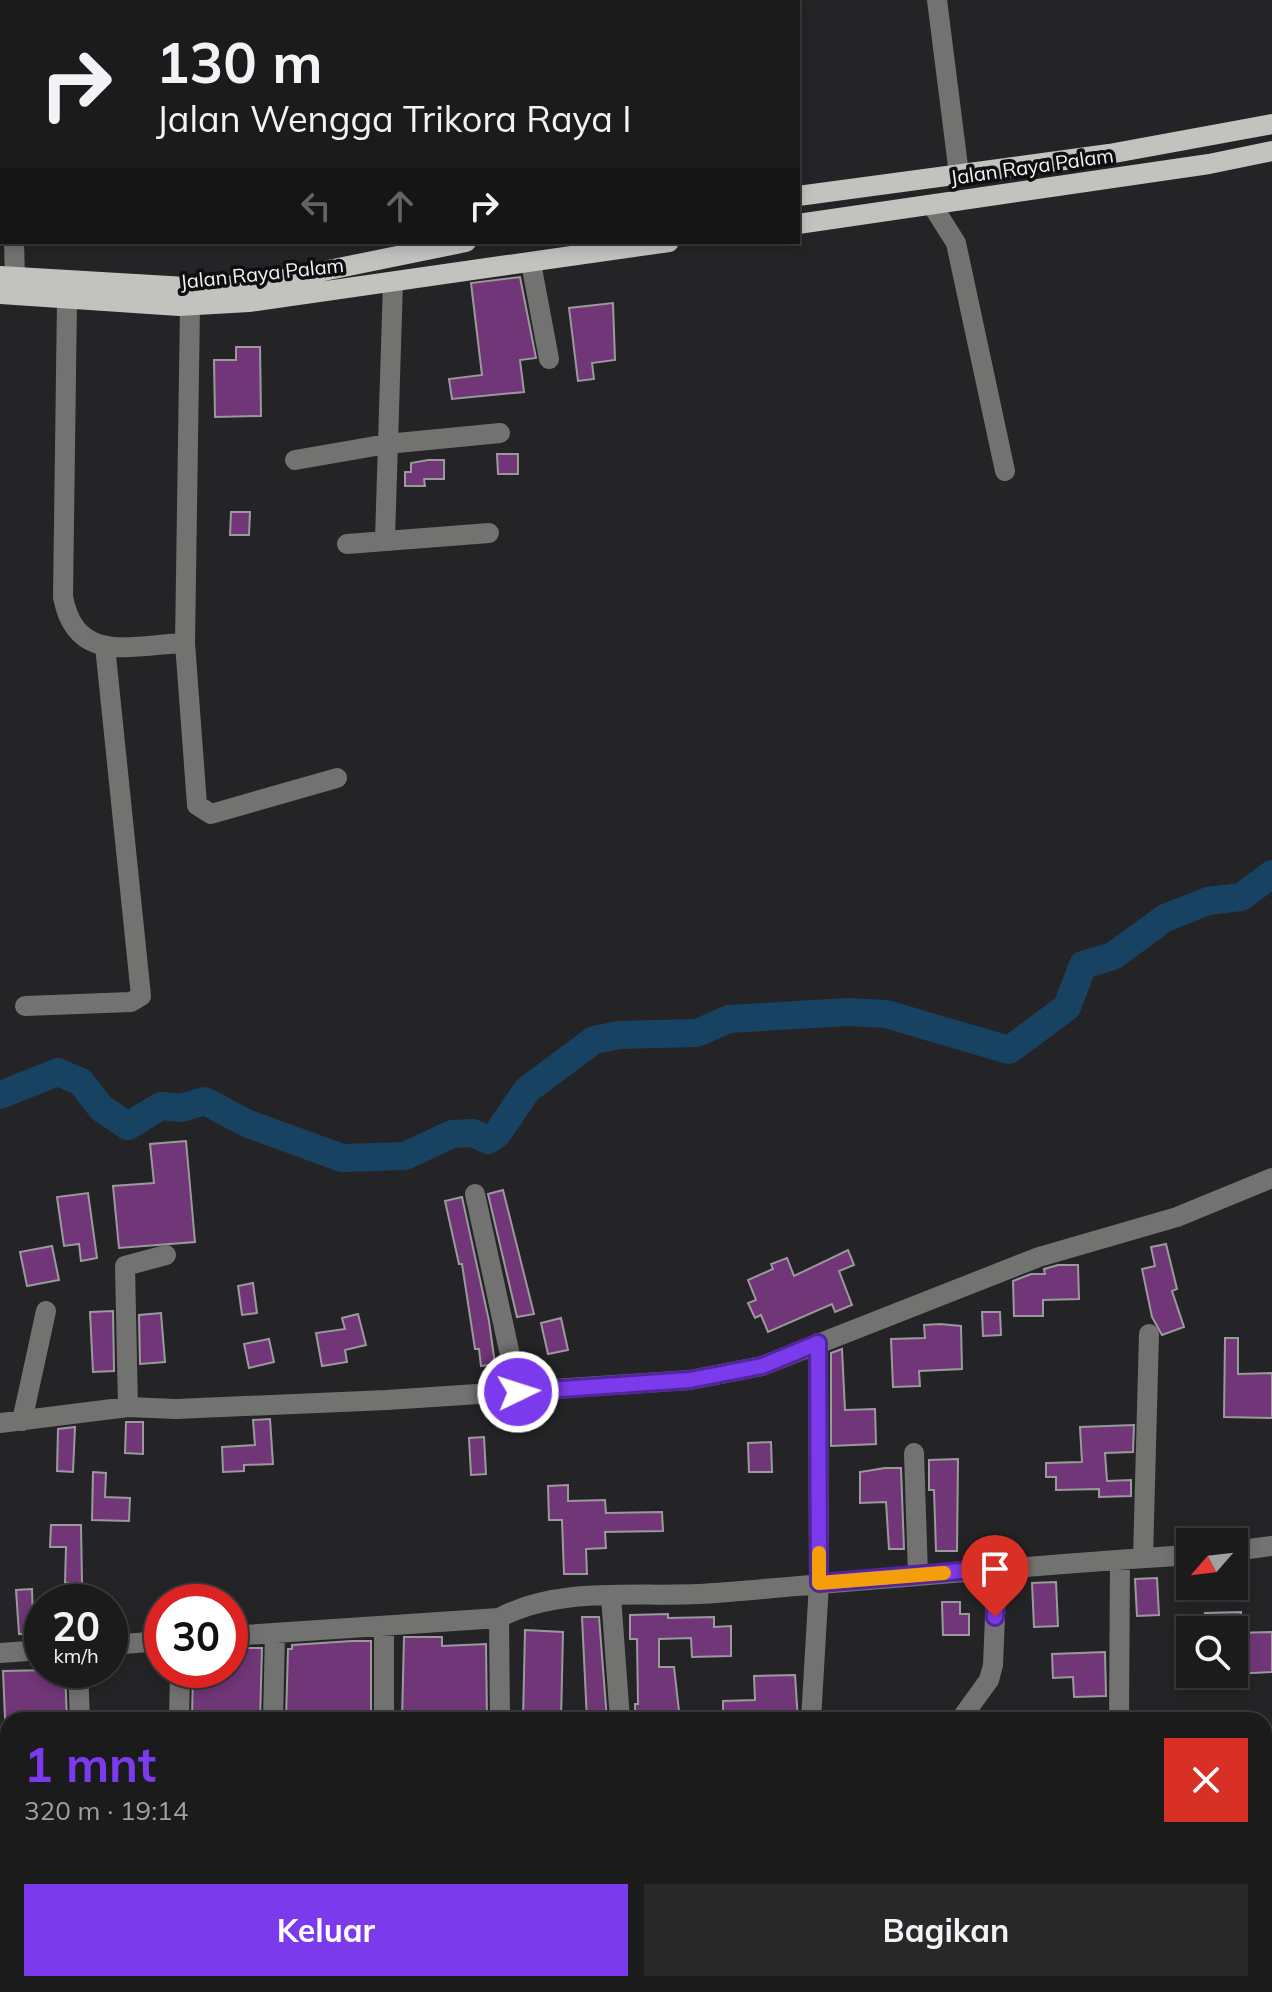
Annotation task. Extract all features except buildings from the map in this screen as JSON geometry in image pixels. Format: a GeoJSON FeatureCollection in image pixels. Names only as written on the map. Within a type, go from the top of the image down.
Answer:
{"type":"FeatureCollection","features":[{"type":"Feature","properties":{"kind":"main road","name":"Jalan Raya Palam"},"geometry":{"type":"LineString","coordinates":[[800,196],[1109,154],[1272,124]]}},
{"type":"Feature","properties":{"kind":"main road","name":"Jalan Raya Palam"},"geometry":{"type":"LineString","coordinates":[[800,224],[1209,164],[1272,151]]}},
{"type":"Feature","properties":{"kind":"main road","name":"Jalan Raya Palam"},"geometry":{"type":"LineString","coordinates":[[8,277],[186,287],[255,285],[456,244]]}},
{"type":"Feature","properties":{"kind":"main road","name":"Jalan Raya Palam"},"geometry":{"type":"LineString","coordinates":[[0,294],[190,306],[249,302],[531,263],[624,245]]}},
{"type":"Feature","properties":{"kind":"street"},"geometry":{"type":"LineString","coordinates":[[937,0],[959,174]]}},
{"type":"Feature","properties":{"kind":"street"},"geometry":{"type":"LineString","coordinates":[[932,205],[956,243],[1005,471]]}},
{"type":"Feature","properties":{"kind":"street"},"geometry":{"type":"LineString","coordinates":[[8,277],[14,244]]}},
{"type":"Feature","properties":{"kind":"street"},"geometry":{"type":"LineString","coordinates":[[531,263],[549,359]]}},
{"type":"Feature","properties":{"kind":"street"},"geometry":{"type":"LineString","coordinates":[[385,539],[393,282]]}},
{"type":"Feature","properties":{"kind":"street"},"geometry":{"type":"LineString","coordinates":[[67,299],[63,597],[74,630],[89,643],[105,646],[185,643]]}},
{"type":"Feature","properties":{"kind":"street"},"geometry":{"type":"LineString","coordinates":[[190,306],[185,643],[197,805],[211,814],[337,778]]}},
{"type":"Feature","properties":{"kind":"street"},"geometry":{"type":"LineString","coordinates":[[295,460],[387,444],[500,433]]}},
{"type":"Feature","properties":{"kind":"street"},"geometry":{"type":"LineString","coordinates":[[347,544],[489,533]]}},
{"type":"Feature","properties":{"kind":"street"},"geometry":{"type":"LineString","coordinates":[[25,1006],[131,1002],[141,996],[105,646]]}},
{"type":"Feature","properties":{"kind":"street"},"geometry":{"type":"LineString","coordinates":[[0,1423],[128,1407],[176,1409],[518,1392],[704,1378],[762,1366],[1039,1257],[1177,1217],[1272,1178]]}},
{"type":"Feature","properties":{"kind":"street"},"geometry":{"type":"LineString","coordinates":[[475,1194],[518,1392]]}},
{"type":"Feature","properties":{"kind":"street"},"geometry":{"type":"LineString","coordinates":[[128,1407],[125,1266],[166,1255]]}},
{"type":"Feature","properties":{"kind":"street"},"geometry":{"type":"LineString","coordinates":[[22,1421],[46,1311]]}},
{"type":"Feature","properties":{"kind":"street"},"geometry":{"type":"LineString","coordinates":[[1143,1558],[1149,1334]]}},
{"type":"Feature","properties":{"kind":"street"},"geometry":{"type":"LineString","coordinates":[[811,1712],[819,1583],[818,1343]]}},
{"type":"Feature","properties":{"kind":"street"},"geometry":{"type":"LineString","coordinates":[[914,1453],[918,1575]]}},
{"type":"Feature","properties":{"kind":"street"},"geometry":{"type":"LineString","coordinates":[[1248,1549],[1272,1546]]}},
{"type":"Feature","properties":{"kind":"street"},"geometry":{"type":"LineString","coordinates":[[248,1635],[499,1618],[536,1603],[611,1596],[711,1593],[1176,1556]]}},
{"type":"Feature","properties":{"kind":"street"},"geometry":{"type":"LineString","coordinates":[[1119,1712],[1120,1560]]}},
{"type":"Feature","properties":{"kind":"street"},"geometry":{"type":"LineString","coordinates":[[966,1712],[989,1680],[993,1665],[997,1568]]}},
{"type":"Feature","properties":{"kind":"street"},"geometry":{"type":"LineString","coordinates":[[611,1596],[619,1712]]}},
{"type":"Feature","properties":{"kind":"street"},"geometry":{"type":"LineString","coordinates":[[499,1618],[500,1712]]}},
{"type":"Feature","properties":{"kind":"street"},"geometry":{"type":"LineString","coordinates":[[384,1626],[384,1712]]}},
{"type":"Feature","properties":{"kind":"street"},"geometry":{"type":"LineString","coordinates":[[273,1712],[275,1633]]}},
{"type":"Feature","properties":{"kind":"street"},"geometry":{"type":"LineString","coordinates":[[0,1653],[24,1651]]}},
{"type":"Feature","properties":{"kind":"street"},"geometry":{"type":"LineString","coordinates":[[79,1688],[80,1712]]}},
{"type":"Feature","properties":{"kind":"street"},"geometry":{"type":"LineString","coordinates":[[179,1712],[180,1688]]}},
{"type":"Feature","properties":{"kind":"waterway"},"geometry":{"type":"LineString","coordinates":[[0,1095],[58,1072],[81,1082],[101,1108],[128,1126],[161,1106],[181,1108],[205,1101],[246,1123],[342,1158],[405,1156],[452,1134],[473,1133],[488,1140],[497,1134],[527,1090],[594,1040],[619,1035],[697,1033],[729,1019],[849,1012],[886,1014],[1009,1050],[1067,1007],[1083,965],[1113,956],[1165,918],[1208,901],[1241,897],[1272,874]]}},
{"type":"Feature","properties":{"kind":"slow traffic"},"geometry":{"type":"LineString","coordinates":[[819,1553],[819,1583],[944,1573]]}},
{"type":"Feature","properties":{"kind":"route"},"geometry":{"type":"LineString","coordinates":[[518,1392],[690,1380],[762,1366],[818,1343],[819,1583],[997,1568],[995,1617]]}}]}
